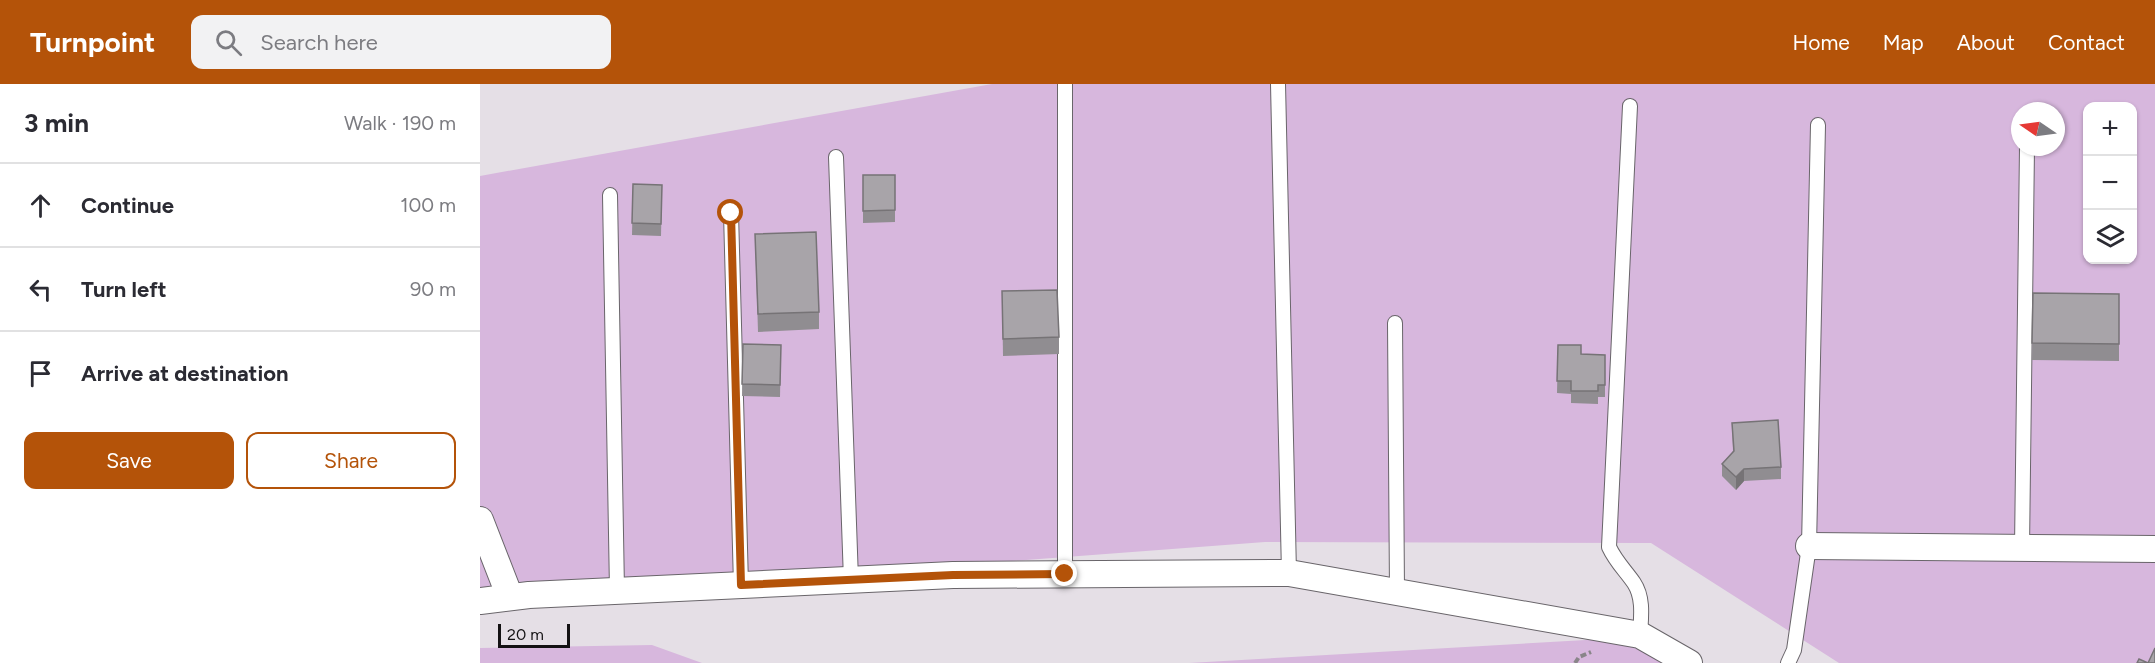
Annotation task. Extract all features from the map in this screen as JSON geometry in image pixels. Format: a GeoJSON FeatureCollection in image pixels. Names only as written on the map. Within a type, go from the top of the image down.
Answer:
{"type":"FeatureCollection","features":[{"type":"Feature","properties":{"kind":"street"},"geometry":{"type":"LineString","coordinates":[[480,520],[510,597]]}},
{"type":"Feature","properties":{"kind":"street"},"geometry":{"type":"LineString","coordinates":[[1809,546],[2155,549]]}},
{"type":"Feature","properties":{"kind":"street"},"geometry":{"type":"LineString","coordinates":[[480,601],[510,597],[851,580],[1065,574],[1289,573],[1640,635],[1689,663]]}},
{"type":"Feature","properties":{"kind":"lane"},"geometry":{"type":"LineString","coordinates":[[1065,84],[1065,574]]}},
{"type":"Feature","properties":{"kind":"lane"},"geometry":{"type":"LineString","coordinates":[[1278,84],[1289,573]]}},
{"type":"Feature","properties":{"kind":"lane"},"geometry":{"type":"LineString","coordinates":[[1630,106],[1609,547],[1616,564],[1635,585],[1641,606],[1640,635]]}},
{"type":"Feature","properties":{"kind":"lane"},"geometry":{"type":"LineString","coordinates":[[1788,663],[1794,650],[1809,546],[1818,125]]}},
{"type":"Feature","properties":{"kind":"lane"},"geometry":{"type":"LineString","coordinates":[[2022,548],[2027,156]]}},
{"type":"Feature","properties":{"kind":"lane"},"geometry":{"type":"LineString","coordinates":[[836,157],[851,580]]}},
{"type":"Feature","properties":{"kind":"lane"},"geometry":{"type":"LineString","coordinates":[[610,195],[617,591]]}},
{"type":"Feature","properties":{"kind":"lane"},"geometry":{"type":"LineString","coordinates":[[731,213],[741,585]]}},
{"type":"Feature","properties":{"kind":"lane"},"geometry":{"type":"LineString","coordinates":[[1395,323],[1397,591]]}},
{"type":"Feature","properties":{"kind":"path"},"geometry":{"type":"LineString","coordinates":[[1575,663],[1580,657]]}},
{"type":"Feature","properties":{"kind":"shaded area"},"geometry":{"type":"Polygon","coordinates":[[[992,84],[2155,84],[2155,663],[1839,663],[1651,543],[1265,542],[480,601],[480,176],[992,84]]]}},
{"type":"Feature","properties":{"kind":"shaded area"},"geometry":{"type":"Polygon","coordinates":[[[1638,637],[1665,663],[1189,663],[1638,637]]]}},
{"type":"Feature","properties":{"kind":"shaded area"},"geometry":{"type":"Polygon","coordinates":[[[652,645],[702,663],[480,663],[480,648],[652,645]]]}},
{"type":"Feature","properties":{"kind":"building"},"geometry":{"type":"Polygon","coordinates":[[[863,175],[895,175],[895,210],[863,211],[863,175]]]}},
{"type":"Feature","properties":{"kind":"building"},"geometry":{"type":"Polygon","coordinates":[[[633,184],[662,185],[661,224],[632,223],[633,184]]]}},
{"type":"Feature","properties":{"kind":"building"},"geometry":{"type":"Polygon","coordinates":[[[816,232],[819,312],[758,314],[755,234],[816,232]]]}},
{"type":"Feature","properties":{"kind":"building"},"geometry":{"type":"Polygon","coordinates":[[[1057,290],[1059,337],[1003,339],[1002,291],[1057,290]]]}},
{"type":"Feature","properties":{"kind":"building"},"geometry":{"type":"Polygon","coordinates":[[[2033,293],[2119,294],[2119,344],[2032,343],[2033,293]]]}},
{"type":"Feature","properties":{"kind":"building"},"geometry":{"type":"Polygon","coordinates":[[[743,344],[781,345],[780,385],[742,384],[743,344]]]}},
{"type":"Feature","properties":{"kind":"building"},"geometry":{"type":"Polygon","coordinates":[[[1558,345],[1581,345],[1581,354],[1605,355],[1605,385],[1598,385],[1598,391],[1571,391],[1571,381],[1557,381],[1558,345]]]}},
{"type":"Feature","properties":{"kind":"building"},"geometry":{"type":"Polygon","coordinates":[[[1778,420],[1781,467],[1744,469],[1736,477],[1722,464],[1734,451],[1732,423],[1778,420]]]}},
{"type":"Feature","properties":{"kind":"building"},"geometry":{"type":"Polygon","coordinates":[[[2155,648],[2155,663],[2148,663],[2155,648]]]}},
{"type":"Feature","properties":{"kind":"route"},"geometry":{"type":"LineString","coordinates":[[731,213],[741,585],[953,575],[1065,574]]}}]}
